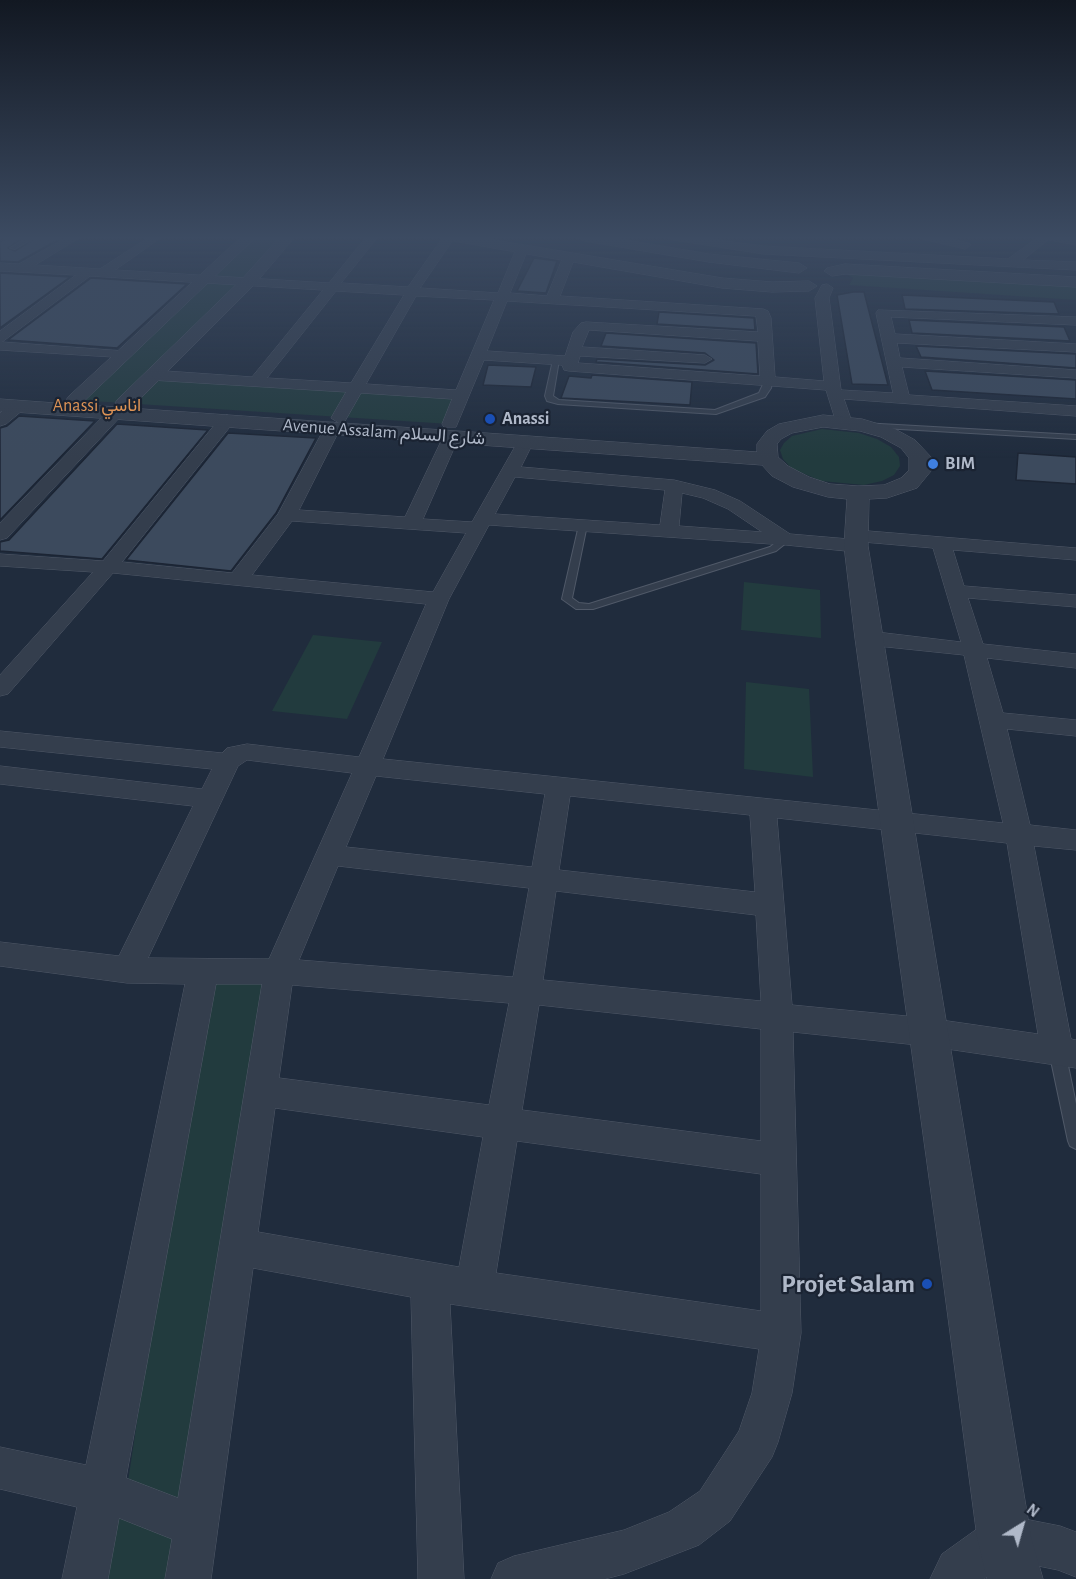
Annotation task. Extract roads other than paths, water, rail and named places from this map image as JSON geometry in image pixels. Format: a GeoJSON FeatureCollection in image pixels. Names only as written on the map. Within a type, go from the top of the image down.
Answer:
{"type":"FeatureCollection","features":[{"type":"Feature","properties":{"kind":"street"},"geometry":{"type":"LineString","coordinates":[[0,338],[36,311]]}},
{"type":"Feature","properties":{"kind":"street"},"geometry":{"type":"LineString","coordinates":[[83,393],[170,311]]}},
{"type":"Feature","properties":{"kind":"street"},"geometry":{"type":"LineString","coordinates":[[0,534],[132,395],[219,311]]}},
{"type":"Feature","properties":{"kind":"street"},"geometry":{"type":"LineString","coordinates":[[256,382],[312,311]]}},
{"type":"Feature","properties":{"kind":"street"},"geometry":{"type":"LineString","coordinates":[[238,579],[287,514],[336,422],[358,389],[402,311]]}},
{"type":"Feature","properties":{"kind":"street"},"geometry":{"type":"LineString","coordinates":[[412,522],[497,311]]}},
{"type":"Feature","properties":{"kind":"street"},"geometry":{"type":"LineString","coordinates":[[639,329],[642,311]]}},
{"type":"Feature","properties":{"kind":"street"},"geometry":{"type":"LineString","coordinates":[[727,311],[761,313],[764,318],[768,382]]}},
{"type":"Feature","properties":{"kind":"street"},"geometry":{"type":"LineString","coordinates":[[821,311],[833,390],[853,423]]}},
{"type":"Feature","properties":{"kind":"street"},"geometry":{"type":"LineString","coordinates":[[902,398],[884,313],[1072,321],[1076,336]]}},
{"type":"Feature","properties":{"kind":"street"},"geometry":{"type":"LineString","coordinates":[[766,337],[586,326],[580,332],[567,357],[569,368],[573,369],[768,382],[902,398],[1076,411]]}},
{"type":"Feature","properties":{"kind":"street"},"geometry":{"type":"LineString","coordinates":[[702,378],[706,333]]}},
{"type":"Feature","properties":{"kind":"street"},"geometry":{"type":"LineString","coordinates":[[888,338],[1076,348]]}},
{"type":"Feature","properties":{"kind":"street"},"geometry":{"type":"LineString","coordinates":[[0,346],[124,355]]}},
{"type":"Feature","properties":{"kind":"street"},"geometry":{"type":"LineString","coordinates":[[479,355],[705,359]]}},
{"type":"Feature","properties":{"kind":"street"},"geometry":{"type":"LineString","coordinates":[[893,362],[1076,374]]}},
{"type":"Feature","properties":{"kind":"street"},"geometry":{"type":"LineString","coordinates":[[132,395],[256,382],[462,395]]}},
{"type":"Feature","properties":{"kind":"street","name":"Avenue Assalam شارع السلام"},"geometry":{"type":"LineString","coordinates":[[0,395],[83,393],[132,395],[336,422]]}},
{"type":"Feature","properties":{"kind":"street","name":"Avenue Assalam شارع السلام"},"geometry":{"type":"LineString","coordinates":[[9,406],[132,395],[226,420],[336,422],[768,451]]}},
{"type":"Feature","properties":{"kind":"street"},"geometry":{"type":"LineString","coordinates":[[0,422],[9,406]]}},
{"type":"Feature","properties":{"kind":"street"},"geometry":{"type":"LineString","coordinates":[[0,689],[108,567],[226,420]]}},
{"type":"Feature","properties":{"kind":"street"},"geometry":{"type":"LineString","coordinates":[[804,423],[853,423],[888,433],[908,444],[920,457],[920,471],[909,483],[887,491],[858,493],[828,490],[801,482],[780,471],[768,451],[774,435],[786,428],[804,423]]}},
{"type":"Feature","properties":{"kind":"street","name":"Avenue Assalam شارع السلام"},"geometry":{"type":"LineString","coordinates":[[450,430],[525,443],[768,451]]}},
{"type":"Feature","properties":{"kind":"street"},"geometry":{"type":"LineString","coordinates":[[188,1579],[279,971],[439,599],[525,443]]}},
{"type":"Feature","properties":{"kind":"street"},"geometry":{"type":"LineString","coordinates":[[510,471],[674,485],[709,494],[734,505],[786,539]]}},
{"type":"Feature","properties":{"kind":"street"},"geometry":{"type":"LineString","coordinates":[[669,531],[674,485]]}},
{"type":"Feature","properties":{"kind":"street"},"geometry":{"type":"LineString","coordinates":[[858,493],[856,541],[868,638],[1004,1537],[1015,1579]]}},
{"type":"Feature","properties":{"kind":"street"},"geometry":{"type":"LineString","coordinates":[[287,514],[412,522],[583,525],[786,539],[940,543],[1076,554]]}},
{"type":"Feature","properties":{"kind":"street"},"geometry":{"type":"LineString","coordinates":[[3,960],[127,970],[279,971],[526,991],[927,1032],[1067,1053],[993,720],[974,650],[940,543]]}},
{"type":"Feature","properties":{"kind":"street"},"geometry":{"type":"LineString","coordinates":[[0,560],[108,567],[439,599]]}},
{"type":"Feature","properties":{"kind":"street"},"geometry":{"type":"LineString","coordinates":[[956,591],[1076,601]]}},
{"type":"Feature","properties":{"kind":"street"},"geometry":{"type":"LineString","coordinates":[[868,638],[1076,661]]}},
{"type":"Feature","properties":{"kind":"street"},"geometry":{"type":"LineString","coordinates":[[993,720],[1076,728]]}},
{"type":"Feature","properties":{"kind":"street"},"geometry":{"type":"LineString","coordinates":[[0,739],[228,762]]}},
{"type":"Feature","properties":{"kind":"street"},"geometry":{"type":"LineString","coordinates":[[127,970],[208,799],[228,762],[236,754],[247,752],[1076,840]]}},
{"type":"Feature","properties":{"kind":"street"},"geometry":{"type":"LineString","coordinates":[[0,775],[208,799]]}},
{"type":"Feature","properties":{"kind":"street"},"geometry":{"type":"LineString","coordinates":[[474,1289],[559,786]]}},
{"type":"Feature","properties":{"kind":"street"},"geometry":{"type":"LineString","coordinates":[[514,1579],[624,1552],[683,1529],[715,1506],[757,1442],[772,1393],[781,1333],[777,1017],[763,807]]}},
{"type":"Feature","properties":{"kind":"street"},"geometry":{"type":"LineString","coordinates":[[329,855],[770,905]]}},
{"type":"Feature","properties":{"kind":"street"},"geometry":{"type":"LineString","coordinates":[[85,1579],[104,1491],[203,972]]}},
{"type":"Feature","properties":{"kind":"street"},"geometry":{"type":"LineString","coordinates":[[261,1091],[779,1160]]}},
{"type":"Feature","properties":{"kind":"street"},"geometry":{"type":"LineString","coordinates":[[238,1247],[474,1289],[781,1333]]}},
{"type":"Feature","properties":{"kind":"street"},"geometry":{"type":"LineString","coordinates":[[430,1281],[441,1579]]}},
{"type":"Feature","properties":{"kind":"street"},"geometry":{"type":"LineString","coordinates":[[0,1468],[104,1491],[197,1527]]}},
{"type":"Feature","properties":{"kind":"street"},"geometry":{"type":"LineString","coordinates":[[952,1579],[958,1570],[1004,1537],[1060,1548],[1076,1555]]}},
{"type":"Feature","properties":{"kind":"lane"},"geometry":{"type":"LineString","coordinates":[[567,357],[549,396],[550,399],[558,402],[716,412],[762,395],[768,382]]}},
{"type":"Feature","properties":{"kind":"lane"},"geometry":{"type":"LineString","coordinates":[[853,423],[1076,437]]}},
{"type":"Feature","properties":{"kind":"lane"},"geometry":{"type":"LineString","coordinates":[[583,525],[567,599],[576,606],[583,607],[590,607],[773,549],[786,539]]}},
{"type":"Feature","properties":{"kind":"lane"},"geometry":{"type":"LineString","coordinates":[[1067,1053],[1076,1141]]}},
{"type":"Feature","properties":{"kind":"place","name":"Anassi"},"geometry":{"type":"Point","coordinates":[490,419]}},
{"type":"Feature","properties":{"kind":"place","name":"BIM"},"geometry":{"type":"Point","coordinates":[933,464]}},
{"type":"Feature","properties":{"kind":"place","name":"Projet Salam"},"geometry":{"type":"Point","coordinates":[927,1284]}},
{"type":"Feature","properties":{"kind":"district","name":"Anassi اناسي"},"geometry":{"type":"Point","coordinates":[97,406]}}]}
